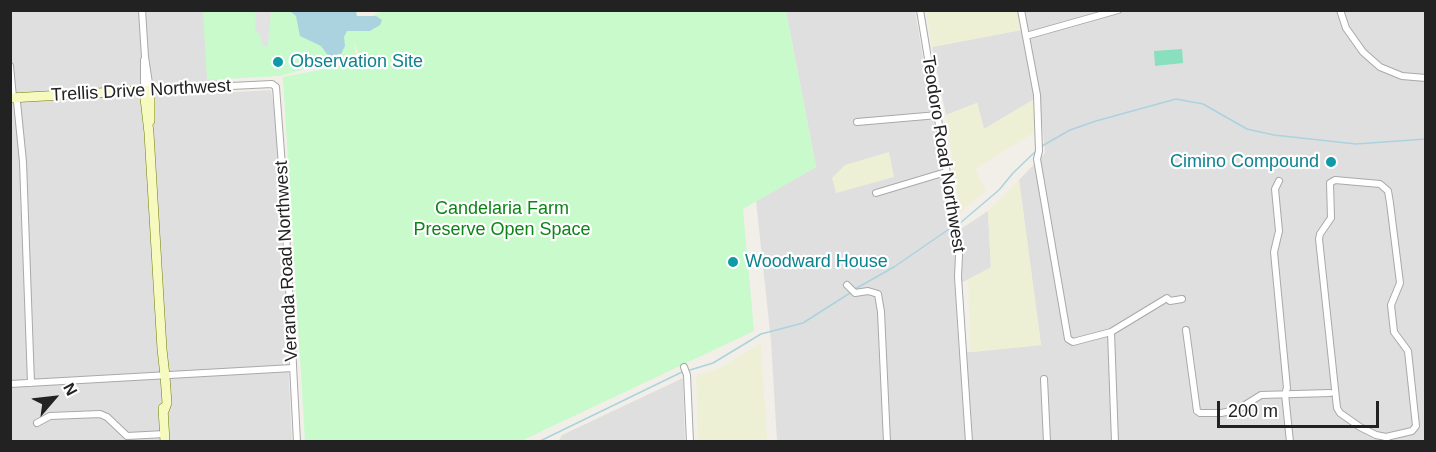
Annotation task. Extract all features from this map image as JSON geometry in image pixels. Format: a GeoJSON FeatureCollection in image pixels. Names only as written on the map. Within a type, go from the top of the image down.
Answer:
{"type":"FeatureCollection","features":[{"type":"Feature","properties":{"kind":"street"},"geometry":{"type":"LineString","coordinates":[[37,423],[50,416],[100,414],[107,417],[127,436],[165,438],[164,411],[167,403],[162,376],[142,10]]}},
{"type":"Feature","properties":{"kind":"street","name":"Teodoro Road Northwest"},"geometry":{"type":"LineString","coordinates":[[920,10],[959,255],[958,278],[969,441]]}},
{"type":"Feature","properties":{"kind":"street"},"geometry":{"type":"LineString","coordinates":[[1021,10],[1037,95],[1039,148],[1037,159],[1068,339],[1073,342],[1111,332],[1167,298],[1170,301],[1182,299]]}},
{"type":"Feature","properties":{"kind":"street"},"geometry":{"type":"LineString","coordinates":[[1026,36],[1118,10]]}},
{"type":"Feature","properties":{"kind":"street"},"geometry":{"type":"LineString","coordinates":[[1340,10],[1346,28],[1363,52],[1380,67],[1402,76],[1425,78]]}},
{"type":"Feature","properties":{"kind":"street"},"geometry":{"type":"LineString","coordinates":[[10,66],[12,98],[17,102],[23,162],[31,383]]}},
{"type":"Feature","properties":{"kind":"street","name":"Trellis Drive Northwest"},"geometry":{"type":"LineString","coordinates":[[12,98],[272,84]]}},
{"type":"Feature","properties":{"kind":"street","name":"Veranda Road Northwest"},"geometry":{"type":"LineString","coordinates":[[272,84],[278,92],[297,441]]}},
{"type":"Feature","properties":{"kind":"street"},"geometry":{"type":"LineString","coordinates":[[857,122],[938,115]]}},
{"type":"Feature","properties":{"kind":"street"},"geometry":{"type":"LineString","coordinates":[[876,193],[946,172]]}},
{"type":"Feature","properties":{"kind":"street"},"geometry":{"type":"LineString","coordinates":[[1335,180],[1380,184],[1388,191],[1400,283],[1391,305],[1394,332],[1408,351],[1416,426],[1412,431],[1387,439],[1360,428],[1340,414],[1337,408],[1319,239],[1331,218],[1330,183],[1335,180]]}},
{"type":"Feature","properties":{"kind":"street"},"geometry":{"type":"LineString","coordinates":[[1279,181],[1275,189],[1279,231],[1274,252],[1290,441]]}},
{"type":"Feature","properties":{"kind":"street"},"geometry":{"type":"LineString","coordinates":[[850,289],[859,294],[868,291],[878,294],[881,312],[887,441]]}},
{"type":"Feature","properties":{"kind":"street"},"geometry":{"type":"LineString","coordinates":[[1186,330],[1197,411],[1200,413],[1232,411],[1262,395],[1330,393]]}},
{"type":"Feature","properties":{"kind":"street"},"geometry":{"type":"LineString","coordinates":[[1111,332],[1115,441]]}},
{"type":"Feature","properties":{"kind":"street"},"geometry":{"type":"LineString","coordinates":[[684,367],[687,375],[690,441]]}},
{"type":"Feature","properties":{"kind":"street"},"geometry":{"type":"LineString","coordinates":[[10,384],[293,368]]}},
{"type":"Feature","properties":{"kind":"street"},"geometry":{"type":"LineString","coordinates":[[1044,379],[1047,441]]}},
{"type":"Feature","properties":{"kind":"shaded area"},"geometry":{"type":"Polygon","coordinates":[[[12,11],[212,11],[218,93],[271,90],[276,120],[292,441],[11,441],[10,23],[12,23],[12,11]]]}},
{"type":"Feature","properties":{"kind":"shaded area"},"geometry":{"type":"Polygon","coordinates":[[[256,11],[271,11],[268,47],[263,46],[259,33],[255,32],[256,11]]]}},
{"type":"Feature","properties":{"kind":"shaded area"},"geometry":{"type":"Polygon","coordinates":[[[786,11],[915,11],[953,234],[988,211],[991,268],[955,286],[959,351],[971,352],[1041,345],[1019,180],[1045,153],[1039,94],[1033,100],[984,129],[977,103],[946,115],[932,47],[1021,30],[1018,11],[1425,11],[1425,441],[777,441],[771,341],[756,201],[816,167],[786,11]]]}},
{"type":"Feature","properties":{"kind":"shaded area"},"geometry":{"type":"Polygon","coordinates":[[[683,378],[685,441],[558,442],[562,435],[683,378]]]}},
{"type":"Feature","properties":{"kind":"green space","name":"Candelaria Farm Preserve Open Space"},"geometry":{"type":"Polygon","coordinates":[[[386,10],[786,11],[816,167],[743,209],[754,331],[521,441],[305,441],[283,77],[361,62],[354,41],[356,55],[280,76],[207,80],[203,11],[362,11],[351,14],[352,24],[386,10]]]}},
{"type":"Feature","properties":{"kind":"green space"},"geometry":{"type":"Polygon","coordinates":[[[926,11],[1018,11],[1021,30],[932,47],[926,11]]]}},
{"type":"Feature","properties":{"kind":"green space"},"geometry":{"type":"Polygon","coordinates":[[[1182,49],[1183,63],[1155,66],[1154,51],[1182,49]]]}},
{"type":"Feature","properties":{"kind":"green space"},"geometry":{"type":"Polygon","coordinates":[[[1033,100],[1035,132],[975,169],[986,191],[960,212],[946,115],[977,103],[984,129],[1033,100]]]}},
{"type":"Feature","properties":{"kind":"green space"},"geometry":{"type":"Polygon","coordinates":[[[889,152],[894,177],[836,193],[832,178],[845,165],[889,152]]]}},
{"type":"Feature","properties":{"kind":"green space"},"geometry":{"type":"Polygon","coordinates":[[[1019,180],[1041,345],[971,352],[968,280],[991,267],[988,211],[1019,180]]]}},
{"type":"Feature","properties":{"kind":"green space"},"geometry":{"type":"Polygon","coordinates":[[[761,343],[767,441],[698,441],[696,375],[722,367],[761,343]]]}},
{"type":"Feature","properties":{"kind":"water"},"geometry":{"type":"Polygon","coordinates":[[[290,11],[356,11],[357,16],[376,16],[382,20],[380,25],[370,31],[347,31],[344,37],[345,46],[341,54],[329,57],[321,46],[300,36],[296,16],[290,11]]]}},
{"type":"Feature","properties":{"kind":"waterway"},"geometry":{"type":"LineString","coordinates":[[1042,146],[1070,130],[1176,99],[1203,104],[1247,129],[1274,135],[1356,144],[1426,139]]}},
{"type":"Feature","properties":{"kind":"waterway"},"geometry":{"type":"LineString","coordinates":[[959,224],[999,190],[1036,151]]}},
{"type":"Feature","properties":{"kind":"waterway"},"geometry":{"type":"LineString","coordinates":[[855,289],[894,267],[952,227]]}},
{"type":"Feature","properties":{"kind":"waterway"},"geometry":{"type":"LineString","coordinates":[[690,370],[713,363],[761,334],[803,323],[850,293]]}},
{"type":"Feature","properties":{"kind":"waterway"},"geometry":{"type":"LineString","coordinates":[[538,442],[682,372]]}},
{"type":"Feature","properties":{"kind":"place","name":"Observation Site"},"geometry":{"type":"Point","coordinates":[278,62]}},
{"type":"Feature","properties":{"kind":"place","name":"Cimino Compound"},"geometry":{"type":"Point","coordinates":[1331,162]}},
{"type":"Feature","properties":{"kind":"place","name":"Woodward House"},"geometry":{"type":"Point","coordinates":[733,262]}}]}
